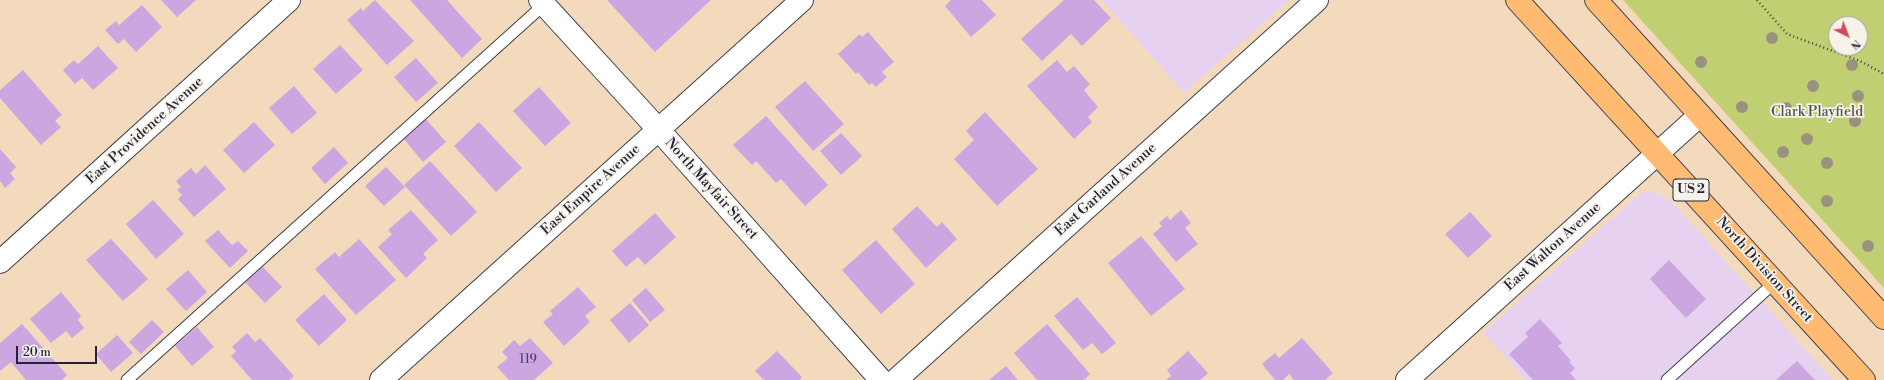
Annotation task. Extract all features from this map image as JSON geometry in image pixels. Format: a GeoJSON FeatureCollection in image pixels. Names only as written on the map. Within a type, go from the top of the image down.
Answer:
{"type":"FeatureCollection","features":[{"type":"Feature","properties":{"kind":"main road","name":"North Division Street"},"geometry":{"type":"LineString","coordinates":[[1517,0],[1864,380]]}},
{"type":"Feature","properties":{"kind":"main road"},"geometry":{"type":"LineString","coordinates":[[1596,0],[1884,318]]}},
{"type":"Feature","properties":{"kind":"street","name":"East Providence Avenue"},"geometry":{"type":"LineString","coordinates":[[0,262],[289,0]]}},
{"type":"Feature","properties":{"kind":"street","name":"East Empire Avenue"},"geometry":{"type":"LineString","coordinates":[[381,380],[802,0]]}},
{"type":"Feature","properties":{"kind":"street","name":"East Garland Avenue"},"geometry":{"type":"LineString","coordinates":[[896,380],[1317,0]]}},
{"type":"Feature","properties":{"kind":"street","name":"North Mayfair Street"},"geometry":{"type":"LineString","coordinates":[[544,2],[881,380]]}},
{"type":"Feature","properties":{"kind":"street","name":"East Walton Avenue"},"geometry":{"type":"LineString","coordinates":[[1406,380],[1700,115]]}},
{"type":"Feature","properties":{"kind":"lane"},"geometry":{"type":"LineString","coordinates":[[127,380],[544,2]]}},
{"type":"Feature","properties":{"kind":"lane"},"geometry":{"type":"LineString","coordinates":[[1667,380],[1775,282]]}},
{"type":"Feature","properties":{"kind":"path"},"geometry":{"type":"LineString","coordinates":[[1757,0],[1787,34],[1860,61],[1884,74]]}},
{"type":"Feature","properties":{"kind":"shaded area"},"geometry":{"type":"Polygon","coordinates":[[[1102,0],[1289,0],[1184,93],[1102,0]]]}},
{"type":"Feature","properties":{"kind":"shaded area"},"geometry":{"type":"Polygon","coordinates":[[[1650,191],[1669,199],[1833,380],[1526,380],[1483,333],[1641,193],[1650,191]]]}},
{"type":"Feature","properties":{"kind":"green space","name":"Clark Playfield"},"geometry":{"type":"Polygon","coordinates":[[[1623,0],[1884,0],[1884,288],[1623,0]]]}},
{"type":"Feature","properties":{"kind":"building"},"geometry":{"type":"Polygon","coordinates":[[[161,0],[196,0],[177,17],[161,0]]]}},
{"type":"Feature","properties":{"kind":"building"},"geometry":{"type":"Polygon","coordinates":[[[375,0],[414,41],[387,65],[347,20],[361,8],[363,11],[375,0]]]}},
{"type":"Feature","properties":{"kind":"building"},"geometry":{"type":"Polygon","coordinates":[[[410,0],[447,0],[482,39],[462,58],[410,0]]]}},
{"type":"Feature","properties":{"kind":"building"},"geometry":{"type":"Polygon","coordinates":[[[607,0],[711,0],[655,52],[607,0]]]}},
{"type":"Feature","properties":{"kind":"building"},"geometry":{"type":"Polygon","coordinates":[[[951,0],[982,0],[996,15],[971,37],[945,6],[951,0]]]}},
{"type":"Feature","properties":{"kind":"building"},"geometry":{"type":"Polygon","coordinates":[[[1064,0],[1094,0],[1111,18],[1082,46],[1071,34],[1042,61],[1021,39],[1064,0]]]}},
{"type":"Feature","properties":{"kind":"building"},"geometry":{"type":"Polygon","coordinates":[[[142,5],[162,27],[136,52],[124,39],[118,44],[105,30],[116,21],[119,25],[142,5]]]}},
{"type":"Feature","properties":{"kind":"building"},"geometry":{"type":"Polygon","coordinates":[[[868,32],[894,62],[882,72],[887,77],[876,87],[872,83],[869,85],[858,72],[856,74],[838,54],[860,34],[862,37],[868,32]]]}},
{"type":"Feature","properties":{"kind":"building"},"geometry":{"type":"Polygon","coordinates":[[[340,45],[363,70],[336,94],[313,69],[340,45]]]}},
{"type":"Feature","properties":{"kind":"building"},"geometry":{"type":"Polygon","coordinates":[[[98,46],[118,68],[93,90],[82,78],[75,84],[63,70],[74,60],[78,64],[98,46]]]}},
{"type":"Feature","properties":{"kind":"building"},"geometry":{"type":"Polygon","coordinates":[[[416,58],[438,83],[416,102],[394,77],[416,58]]]}},
{"type":"Feature","properties":{"kind":"building"},"geometry":{"type":"Polygon","coordinates":[[[1057,60],[1067,72],[1074,66],[1090,84],[1084,90],[1098,107],[1088,117],[1092,122],[1074,139],[1027,86],[1057,60]]]}},
{"type":"Feature","properties":{"kind":"building"},"geometry":{"type":"Polygon","coordinates":[[[23,70],[62,115],[55,121],[61,127],[41,145],[0,98],[0,90],[23,70]]]}},
{"type":"Feature","properties":{"kind":"building"},"geometry":{"type":"Polygon","coordinates":[[[805,81],[844,124],[813,151],[775,107],[805,81]]]}},
{"type":"Feature","properties":{"kind":"building"},"geometry":{"type":"Polygon","coordinates":[[[294,86],[317,113],[292,134],[269,108],[294,86]]]}},
{"type":"Feature","properties":{"kind":"building"},"geometry":{"type":"Polygon","coordinates":[[[539,87],[571,123],[545,146],[513,111],[539,87]]]}},
{"type":"Feature","properties":{"kind":"building"},"geometry":{"type":"Polygon","coordinates":[[[985,112],[1038,169],[997,206],[954,159],[974,140],[966,131],[985,112]]]}},
{"type":"Feature","properties":{"kind":"building"},"geometry":{"type":"Polygon","coordinates":[[[766,116],[828,185],[805,206],[781,179],[776,183],[756,161],[752,165],[733,145],[766,116]]]}},
{"type":"Feature","properties":{"kind":"building"},"geometry":{"type":"Polygon","coordinates":[[[426,119],[446,142],[423,162],[403,138],[426,119]]]}},
{"type":"Feature","properties":{"kind":"building"},"geometry":{"type":"Polygon","coordinates":[[[254,122],[275,145],[244,173],[223,150],[254,122]]]}},
{"type":"Feature","properties":{"kind":"building"},"geometry":{"type":"Polygon","coordinates":[[[479,122],[522,168],[496,192],[454,146],[479,122]]]}},
{"type":"Feature","properties":{"kind":"building"},"geometry":{"type":"Polygon","coordinates":[[[841,133],[862,156],[841,175],[820,151],[841,133]]]}},
{"type":"Feature","properties":{"kind":"building"},"geometry":{"type":"Polygon","coordinates":[[[334,147],[348,163],[325,184],[311,168],[334,147]]]}},
{"type":"Feature","properties":{"kind":"building"},"geometry":{"type":"Polygon","coordinates":[[[0,149],[16,167],[10,173],[15,179],[5,188],[0,181],[0,149]]]}},
{"type":"Feature","properties":{"kind":"building"},"geometry":{"type":"Polygon","coordinates":[[[430,161],[477,212],[451,236],[404,185],[430,161]]]}},
{"type":"Feature","properties":{"kind":"building"},"geometry":{"type":"Polygon","coordinates":[[[205,165],[226,189],[194,217],[178,199],[182,195],[177,190],[181,187],[176,181],[191,168],[196,174],[205,165]]]}},
{"type":"Feature","properties":{"kind":"building"},"geometry":{"type":"Polygon","coordinates":[[[386,167],[405,187],[384,206],[365,186],[386,167]]]}},
{"type":"Feature","properties":{"kind":"building"},"geometry":{"type":"Polygon","coordinates":[[[153,200],[184,234],[156,259],[126,224],[153,200]]]}},
{"type":"Feature","properties":{"kind":"building"},"geometry":{"type":"Polygon","coordinates":[[[917,206],[937,227],[942,222],[957,239],[926,268],[892,229],[917,206]]]}},
{"type":"Feature","properties":{"kind":"building"},"geometry":{"type":"Polygon","coordinates":[[[411,210],[438,240],[423,254],[427,258],[406,278],[378,247],[392,234],[388,230],[411,210]]]}},
{"type":"Feature","properties":{"kind":"building"},"geometry":{"type":"Polygon","coordinates":[[[1181,210],[1191,223],[1185,228],[1198,244],[1176,262],[1153,234],[1162,226],[1159,223],[1167,216],[1170,220],[1181,210]]]}},
{"type":"Feature","properties":{"kind":"building"},"geometry":{"type":"Polygon","coordinates":[[[1470,212],[1492,236],[1468,258],[1445,234],[1470,212]]]}},
{"type":"Feature","properties":{"kind":"building"},"geometry":{"type":"Polygon","coordinates":[[[655,213],[676,237],[645,265],[638,257],[626,267],[612,251],[655,213]]]}},
{"type":"Feature","properties":{"kind":"building"},"geometry":{"type":"Polygon","coordinates":[[[218,230],[232,245],[238,241],[248,251],[230,268],[205,241],[218,230]]]}},
{"type":"Feature","properties":{"kind":"building"},"geometry":{"type":"Polygon","coordinates":[[[1141,236],[1185,289],[1151,316],[1108,263],[1141,236]]]}},
{"type":"Feature","properties":{"kind":"building"},"geometry":{"type":"Polygon","coordinates":[[[111,239],[148,279],[123,301],[86,260],[111,239]]]}},
{"type":"Feature","properties":{"kind":"building"},"geometry":{"type":"Polygon","coordinates":[[[359,239],[396,280],[356,315],[315,269],[335,252],[339,257],[359,239]]]}},
{"type":"Feature","properties":{"kind":"building"},"geometry":{"type":"Polygon","coordinates":[[[876,240],[915,284],[881,314],[842,270],[876,240]]]}},
{"type":"Feature","properties":{"kind":"building"},"geometry":{"type":"Polygon","coordinates":[[[1669,260],[1706,299],[1686,318],[1650,279],[1669,260]]]}},
{"type":"Feature","properties":{"kind":"building"},"geometry":{"type":"Polygon","coordinates":[[[262,266],[282,287],[265,303],[245,282],[262,266]]]}},
{"type":"Feature","properties":{"kind":"building"},"geometry":{"type":"Polygon","coordinates":[[[188,270],[207,292],[186,311],[166,289],[188,270]]]}},
{"type":"Feature","properties":{"kind":"building"},"geometry":{"type":"Polygon","coordinates":[[[578,287],[596,307],[585,316],[590,322],[564,346],[543,322],[553,314],[550,311],[578,287]]]}},
{"type":"Feature","properties":{"kind":"building"},"geometry":{"type":"Polygon","coordinates":[[[646,288],[665,310],[650,322],[632,300],[646,288]]]}},
{"type":"Feature","properties":{"kind":"building"},"geometry":{"type":"Polygon","coordinates":[[[61,292],[81,316],[78,320],[84,328],[72,338],[66,331],[51,343],[30,319],[61,292]]]}},
{"type":"Feature","properties":{"kind":"building"},"geometry":{"type":"Polygon","coordinates":[[[324,294],[347,320],[319,346],[295,320],[324,294]]]}},
{"type":"Feature","properties":{"kind":"building"},"geometry":{"type":"Polygon","coordinates":[[[1077,297],[1116,343],[1102,354],[1092,343],[1083,350],[1054,316],[1077,297]]]}},
{"type":"Feature","properties":{"kind":"building"},"geometry":{"type":"Polygon","coordinates":[[[630,303],[649,325],[629,343],[610,320],[630,303]]]}},
{"type":"Feature","properties":{"kind":"building"},"geometry":{"type":"Polygon","coordinates":[[[1540,319],[1562,343],[1558,346],[1575,368],[1570,373],[1576,380],[1533,380],[1509,354],[1528,337],[1525,333],[1540,319]]]}},
{"type":"Feature","properties":{"kind":"building"},"geometry":{"type":"Polygon","coordinates":[[[152,320],[164,332],[141,354],[129,342],[152,320]]]}},
{"type":"Feature","properties":{"kind":"building"},"geometry":{"type":"Polygon","coordinates":[[[22,324],[67,375],[62,380],[26,380],[11,362],[0,371],[0,343],[22,324]]]}},
{"type":"Feature","properties":{"kind":"building"},"geometry":{"type":"Polygon","coordinates":[[[1047,324],[1090,374],[1084,380],[1037,380],[1014,353],[1047,324]]]}},
{"type":"Feature","properties":{"kind":"building"},"geometry":{"type":"Polygon","coordinates":[[[197,327],[214,347],[192,366],[175,346],[197,327]]]}},
{"type":"Feature","properties":{"kind":"building"},"geometry":{"type":"Polygon","coordinates":[[[247,333],[255,342],[260,338],[294,376],[290,380],[252,380],[231,356],[236,351],[232,347],[247,333]]]}},
{"type":"Feature","properties":{"kind":"building"},"geometry":{"type":"Polygon","coordinates":[[[117,335],[133,353],[111,372],[96,354],[117,335]]]}},
{"type":"Feature","properties":{"kind":"building"},"geometry":{"type":"Polygon","coordinates":[[[530,338],[553,363],[534,380],[509,380],[497,367],[508,358],[502,352],[514,340],[520,346],[530,338]]]}},
{"type":"Feature","properties":{"kind":"building"},"geometry":{"type":"Polygon","coordinates":[[[1302,338],[1333,373],[1325,380],[1294,380],[1289,374],[1283,380],[1275,380],[1262,364],[1275,353],[1279,358],[1302,338]]]}},
{"type":"Feature","properties":{"kind":"building"},"geometry":{"type":"Polygon","coordinates":[[[777,351],[802,377],[800,380],[764,380],[755,371],[777,351]]]}},
{"type":"Feature","properties":{"kind":"building"},"geometry":{"type":"Polygon","coordinates":[[[1188,351],[1208,373],[1200,380],[1166,380],[1171,376],[1167,370],[1188,351]]]}},
{"type":"Feature","properties":{"kind":"building"},"geometry":{"type":"Polygon","coordinates":[[[1797,361],[1815,380],[1776,380],[1797,361]]]}},
{"type":"Feature","properties":{"kind":"building"},"geometry":{"type":"Polygon","coordinates":[[[1006,366],[1018,380],[989,380],[1006,366]]]}}]}
